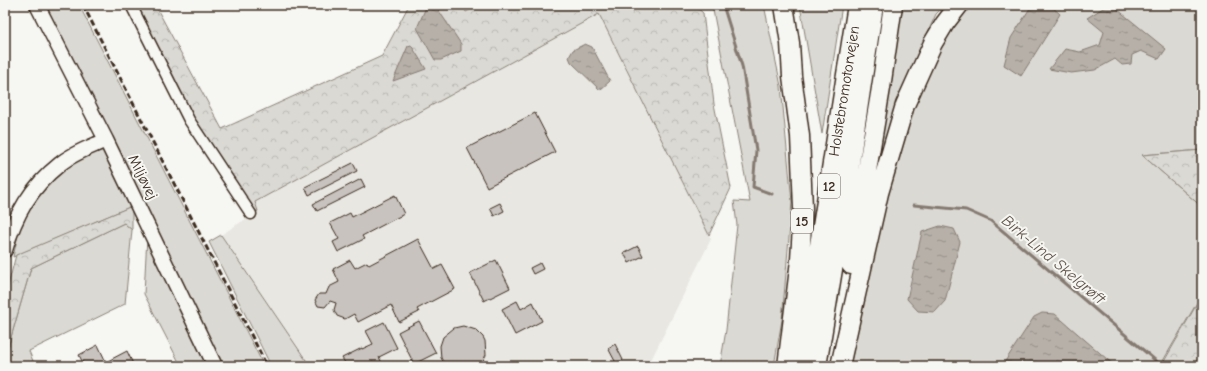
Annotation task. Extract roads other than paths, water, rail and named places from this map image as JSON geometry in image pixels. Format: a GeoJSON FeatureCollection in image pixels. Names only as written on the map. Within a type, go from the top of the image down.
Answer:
{"type":"FeatureCollection","features":[{"type":"Feature","properties":{"kind":"highway"},"geometry":{"type":"LineString","coordinates":[[777,5],[792,76]]}},
{"type":"Feature","properties":{"kind":"highway","name":"15"},"geometry":{"type":"LineString","coordinates":[[784,5],[790,43],[792,76],[800,136],[803,208],[799,267],[787,366]]}},
{"type":"Feature","properties":{"kind":"highway","name":"Holstebromotorvejen"},"geometry":{"type":"LineString","coordinates":[[800,366],[857,5]]}},
{"type":"Feature","properties":{"kind":"highway","name":"Holstebromotorvejen"},"geometry":{"type":"LineString","coordinates":[[817,366],[874,5]]}},
{"type":"Feature","properties":{"kind":"highway"},"geometry":{"type":"LineString","coordinates":[[833,366],[881,88],[893,5]]}},
{"type":"Feature","properties":{"kind":"highway"},"geometry":{"type":"LineString","coordinates":[[840,366],[879,193],[905,105],[933,43],[945,23],[959,5]]}},
{"type":"Feature","properties":{"kind":"street","name":"Miljøvej"},"geometry":{"type":"LineString","coordinates":[[37,5],[106,140],[215,366]]}},
{"type":"Feature","properties":{"kind":"street"},"geometry":{"type":"LineString","coordinates":[[131,5],[189,120],[251,214]]}},
{"type":"Feature","properties":{"kind":"street"},"geometry":{"type":"LineString","coordinates":[[5,250],[12,228],[26,201],[42,181],[61,163],[106,140]]}},
{"type":"Feature","properties":{"kind":"water"},"geometry":{"type":"Polygon","coordinates":[[[427,5],[435,5],[461,44],[461,51],[441,60],[435,60],[417,28],[427,5]]]}},
{"type":"Feature","properties":{"kind":"water"},"geometry":{"type":"Polygon","coordinates":[[[1032,5],[1050,5],[1060,14],[1021,76],[1004,65],[1011,38],[1032,5]]]}},
{"type":"Feature","properties":{"kind":"water"},"geometry":{"type":"Polygon","coordinates":[[[1108,5],[1112,5],[1166,49],[1159,59],[1141,51],[1132,55],[1131,64],[1122,65],[1115,59],[1095,70],[1071,73],[1049,69],[1065,49],[1080,52],[1100,45],[1104,32],[1087,18],[1108,5]]]}},
{"type":"Feature","properties":{"kind":"water"},"geometry":{"type":"Polygon","coordinates":[[[585,44],[592,47],[610,81],[600,90],[571,62],[569,57],[573,50],[585,44]]]}},
{"type":"Feature","properties":{"kind":"water"},"geometry":{"type":"Polygon","coordinates":[[[411,45],[426,69],[393,81],[408,46],[411,45]]]}},
{"type":"Feature","properties":{"kind":"water"},"geometry":{"type":"Polygon","coordinates":[[[940,226],[954,229],[960,242],[945,301],[935,312],[918,311],[907,299],[922,232],[940,226]]]}},
{"type":"Feature","properties":{"kind":"water"},"geometry":{"type":"Polygon","coordinates":[[[1042,313],[1055,314],[1115,366],[1002,366],[1034,317],[1042,313]]]}},
{"type":"Feature","properties":{"kind":"waterway","name":"Birk-Lind Skelgrøft"},"geometry":{"type":"LineString","coordinates":[[723,5],[742,66],[756,150],[753,187],[772,194]]}},
{"type":"Feature","properties":{"kind":"waterway","name":"Birk-Lind Skelgrøft"},"geometry":{"type":"LineString","coordinates":[[914,205],[966,210],[991,221],[1162,366]]}},
{"type":"Feature","properties":{"kind":"railway"},"geometry":{"type":"LineString","coordinates":[[83,5],[267,366]]}}]}
